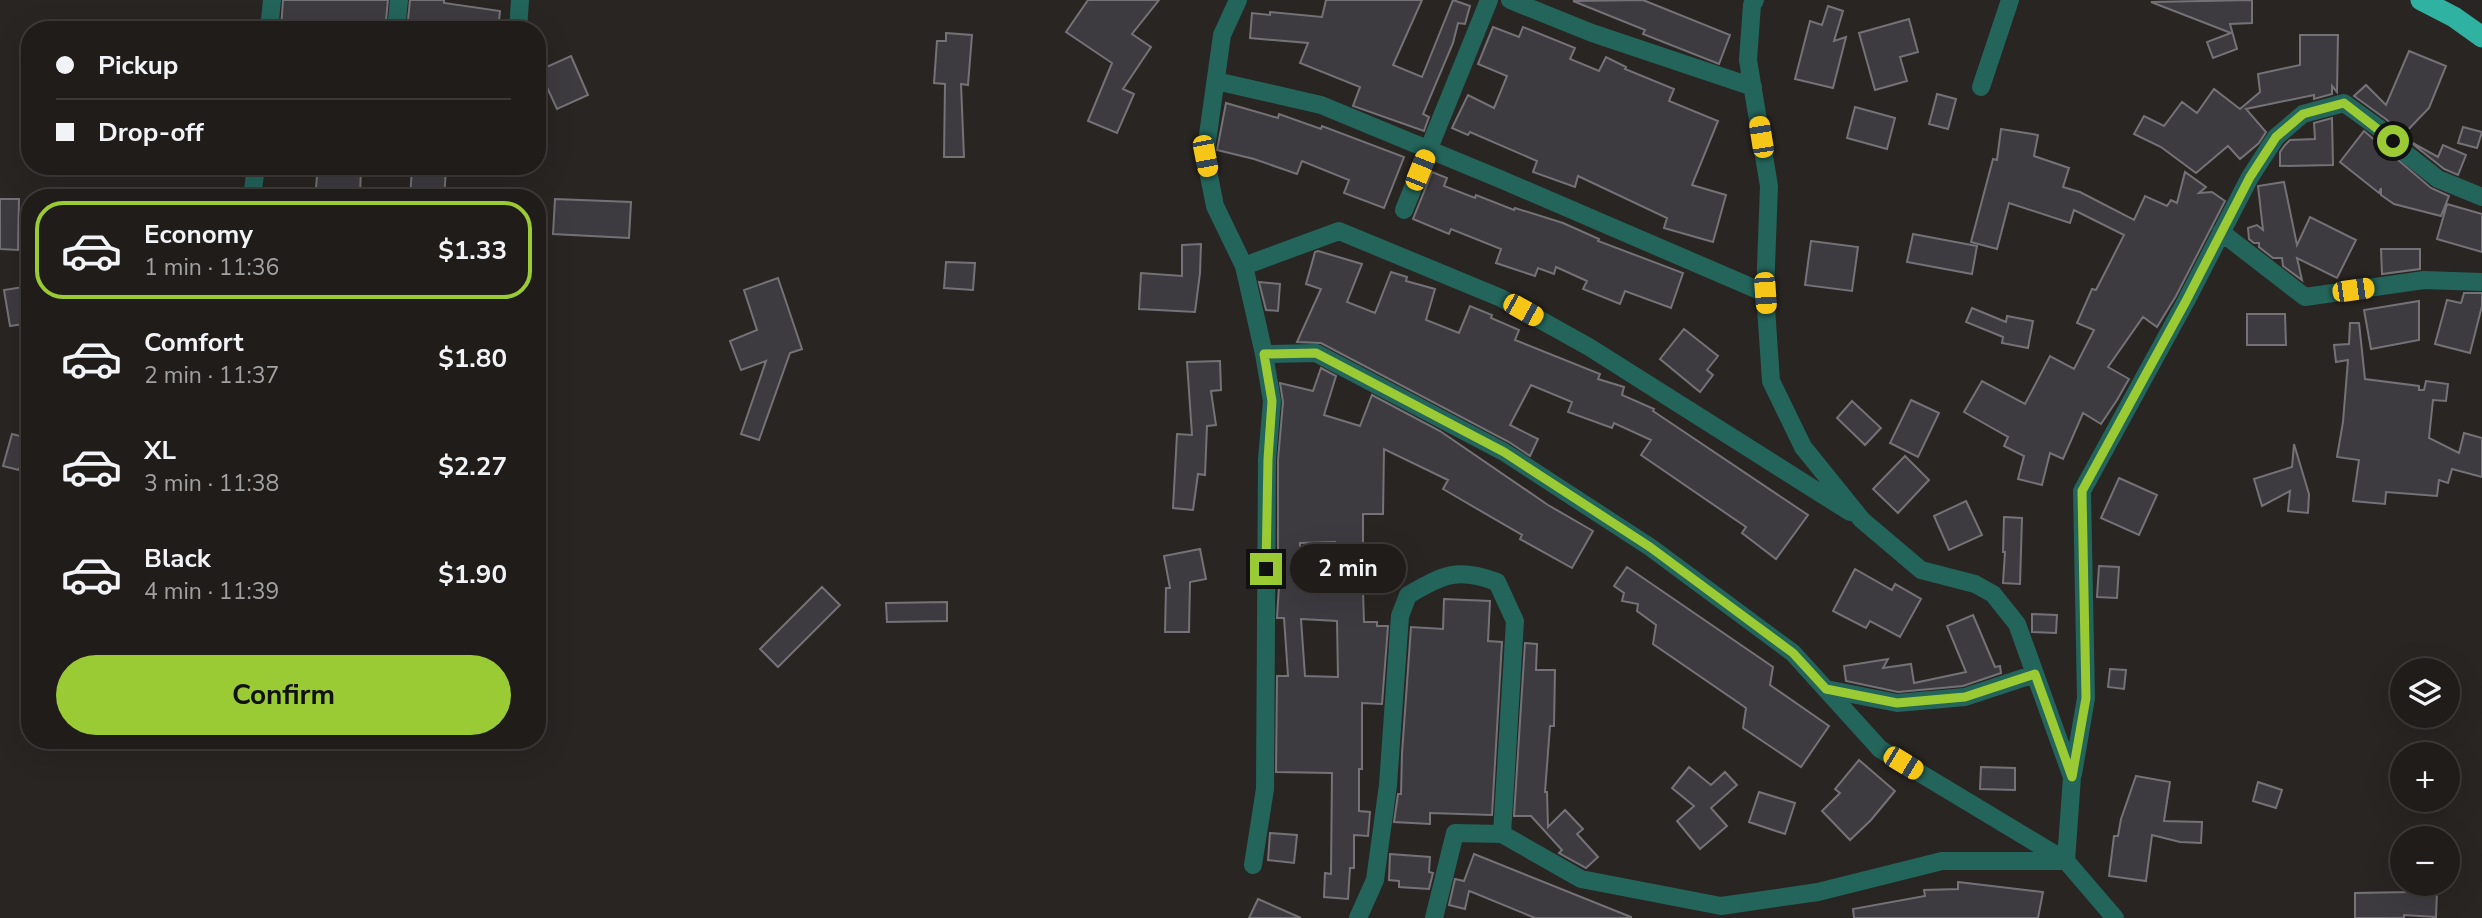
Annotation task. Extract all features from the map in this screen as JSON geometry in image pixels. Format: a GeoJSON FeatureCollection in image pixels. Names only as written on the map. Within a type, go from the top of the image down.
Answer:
{"type":"FeatureCollection","features":[{"type":"Feature","properties":{"kind":"highway"},"geometry":{"type":"LineString","coordinates":[[2421,0],[2482,37]]}},
{"type":"Feature","properties":{"kind":"street"},"geometry":{"type":"LineString","coordinates":[[270,21],[272,0]]}},
{"type":"Feature","properties":{"kind":"street"},"geometry":{"type":"LineString","coordinates":[[397,21],[399,0]]}},
{"type":"Feature","properties":{"kind":"street"},"geometry":{"type":"LineString","coordinates":[[519,21],[520,0]]}},
{"type":"Feature","properties":{"kind":"street"},"geometry":{"type":"LineString","coordinates":[[1238,0],[1222,35],[1205,156],[1214,206],[1244,266],[1272,401],[1268,459],[1265,789],[1253,865]]}},
{"type":"Feature","properties":{"kind":"street"},"geometry":{"type":"LineString","coordinates":[[1404,210],[1489,0]]}},
{"type":"Feature","properties":{"kind":"street"},"geometry":{"type":"LineString","coordinates":[[1510,0],[1592,33],[1753,87]]}},
{"type":"Feature","properties":{"kind":"street"},"geometry":{"type":"LineString","coordinates":[[1755,0],[1752,5],[1748,60],[1769,186],[1765,293],[1771,381],[1803,447],[1862,520]]}},
{"type":"Feature","properties":{"kind":"street"},"geometry":{"type":"LineString","coordinates":[[1982,87],[2010,0]]}},
{"type":"Feature","properties":{"kind":"street"},"geometry":{"type":"LineString","coordinates":[[1216,81],[1321,105],[1765,293]]}},
{"type":"Feature","properties":{"kind":"street"},"geometry":{"type":"LineString","coordinates":[[2066,861],[2072,777],[2086,698],[2082,491],[2250,177],[2276,137],[2303,114],[2344,103],[2380,129],[2438,179],[2482,197]]}},
{"type":"Feature","properties":{"kind":"street"},"geometry":{"type":"LineString","coordinates":[[1244,266],[1339,231],[1501,298],[1589,347],[1862,520],[1922,570],[1975,584],[1993,594],[2017,624],[2072,777]]}},
{"type":"Feature","properties":{"kind":"street"},"geometry":{"type":"LineString","coordinates":[[2221,232],[2305,297],[2424,280],[2482,282]]}},
{"type":"Feature","properties":{"kind":"street"},"geometry":{"type":"LineString","coordinates":[[1264,354],[1316,353],[1504,452],[1672,564],[1793,653],[1880,749],[2066,861],[2115,918]]}},
{"type":"Feature","properties":{"kind":"street"},"geometry":{"type":"LineString","coordinates":[[1358,918],[1375,880],[1388,785],[1400,616],[1408,595],[1441,576],[1472,573],[1497,582],[1515,621],[1502,834]]}},
{"type":"Feature","properties":{"kind":"street"},"geometry":{"type":"LineString","coordinates":[[1826,689],[1897,703],[1965,697],[2035,674]]}},
{"type":"Feature","properties":{"kind":"street"},"geometry":{"type":"LineString","coordinates":[[1434,918],[1455,833],[1502,834],[1581,880],[1721,906],[1818,892],[1942,861],[2066,861]]}},
{"type":"Feature","properties":{"kind":"building"},"geometry":{"type":"Polygon","coordinates":[[[283,0],[388,0],[386,21],[282,21],[283,0]]]}},
{"type":"Feature","properties":{"kind":"building"},"geometry":{"type":"Polygon","coordinates":[[[410,0],[444,0],[444,3],[500,11],[499,21],[408,21],[410,0]]]}},
{"type":"Feature","properties":{"kind":"building"},"geometry":{"type":"Polygon","coordinates":[[[1088,0],[1159,0],[1132,34],[1151,47],[1123,89],[1134,94],[1117,133],[1088,121],[1112,63],[1066,32],[1088,0]]]}},
{"type":"Feature","properties":{"kind":"building"},"geometry":{"type":"Polygon","coordinates":[[[1326,0],[1422,0],[1393,65],[1422,77],[1453,0],[1470,6],[1465,24],[1458,23],[1453,43],[1423,114],[1429,117],[1424,131],[1353,106],[1360,87],[1300,63],[1308,43],[1250,38],[1252,13],[1322,17],[1326,0]]]}},
{"type":"Feature","properties":{"kind":"building"},"geometry":{"type":"Polygon","coordinates":[[[1643,0],[1730,35],[1719,64],[1643,34],[1645,30],[1573,1],[1643,0]]]}},
{"type":"Feature","properties":{"kind":"building"},"geometry":{"type":"Polygon","coordinates":[[[2252,0],[2252,23],[2230,24],[2237,49],[2213,58],[2207,42],[2231,33],[2151,2],[2252,0]]]}},
{"type":"Feature","properties":{"kind":"building"},"geometry":{"type":"Polygon","coordinates":[[[1828,6],[1843,11],[1834,41],[1846,37],[1833,88],[1795,79],[1810,21],[1822,25],[1828,6]]]}},
{"type":"Feature","properties":{"kind":"building"},"geometry":{"type":"Polygon","coordinates":[[[1909,19],[1918,52],[1900,57],[1907,81],[1875,90],[1859,33],[1909,19]]]}},
{"type":"Feature","properties":{"kind":"building"},"geometry":{"type":"Polygon","coordinates":[[[1493,27],[1519,37],[1523,27],[1575,48],[1570,59],[1599,71],[1606,57],[1626,67],[1625,69],[1674,89],[1669,101],[1718,121],[1692,185],[1726,195],[1713,242],[1664,228],[1667,218],[1578,176],[1575,187],[1533,172],[1537,161],[1470,132],[1468,135],[1452,128],[1468,95],[1494,108],[1507,76],[1478,64],[1493,27]]]}},
{"type":"Feature","properties":{"kind":"building"},"geometry":{"type":"Polygon","coordinates":[[[946,33],[972,35],[968,85],[961,84],[964,157],[944,157],[945,84],[934,83],[937,41],[946,41],[946,33]]]}},
{"type":"Feature","properties":{"kind":"building"},"geometry":{"type":"Polygon","coordinates":[[[2300,35],[2338,35],[2337,92],[2332,86],[2332,94],[2314,99],[2314,95],[2246,109],[2266,132],[2259,143],[2240,159],[2228,146],[2196,173],[2161,147],[2134,134],[2144,116],[2164,126],[2182,102],[2197,113],[2214,89],[2240,109],[2260,92],[2258,74],[2300,65],[2300,35]]]}},
{"type":"Feature","properties":{"kind":"building"},"geometry":{"type":"Polygon","coordinates":[[[2409,51],[2446,66],[2429,108],[2403,135],[2354,96],[2366,85],[2386,105],[2409,51]]]}},
{"type":"Feature","properties":{"kind":"building"},"geometry":{"type":"Polygon","coordinates":[[[571,56],[588,95],[557,109],[546,85],[546,67],[571,56]]]}},
{"type":"Feature","properties":{"kind":"building"},"geometry":{"type":"Polygon","coordinates":[[[1937,94],[1956,99],[1948,129],[1929,124],[1937,94]]]}},
{"type":"Feature","properties":{"kind":"building"},"geometry":{"type":"Polygon","coordinates":[[[1226,103],[1278,118],[1279,114],[1321,129],[1322,126],[1404,157],[1384,208],[1344,193],[1349,180],[1302,161],[1297,174],[1217,150],[1226,103]]]}},
{"type":"Feature","properties":{"kind":"building"},"geometry":{"type":"Polygon","coordinates":[[[1855,107],[1895,118],[1887,149],[1847,138],[1855,107]]]}},
{"type":"Feature","properties":{"kind":"building"},"geometry":{"type":"Polygon","coordinates":[[[2332,118],[2333,165],[2280,166],[2280,152],[2290,140],[2315,139],[2314,123],[2332,118]]]}},
{"type":"Feature","properties":{"kind":"building"},"geometry":{"type":"Polygon","coordinates":[[[2463,127],[2482,132],[2477,148],[2458,143],[2463,127]]]}},
{"type":"Feature","properties":{"kind":"building"},"geometry":{"type":"Polygon","coordinates":[[[2001,129],[2038,135],[2034,156],[2069,168],[2063,187],[2080,192],[2134,220],[2145,196],[2167,206],[2171,200],[2177,203],[2185,172],[2206,187],[2199,193],[2212,192],[2225,201],[2157,327],[2143,317],[2108,367],[2129,379],[2117,400],[2101,424],[2083,413],[2063,459],[2050,453],[2042,485],[2018,479],[2024,456],[2004,446],[2008,437],[1964,412],[1982,381],[2025,404],[2050,356],[2074,369],[2094,330],[2077,323],[2092,289],[2096,290],[2124,235],[2074,210],[2070,223],[2009,203],[1997,249],[1971,242],[1993,159],[1997,160],[2001,129]]]}},
{"type":"Feature","properties":{"kind":"building"},"geometry":{"type":"Polygon","coordinates":[[[2364,131],[2431,188],[2449,196],[2441,216],[2394,204],[2381,195],[2381,188],[2379,193],[2340,162],[2364,131]]]}},
{"type":"Feature","properties":{"kind":"building"},"geometry":{"type":"Polygon","coordinates":[[[2409,141],[2438,157],[2443,145],[2466,155],[2458,175],[2444,169],[2409,141]]]}},
{"type":"Feature","properties":{"kind":"building"},"geometry":{"type":"Polygon","coordinates":[[[1432,172],[1447,178],[1444,186],[1475,198],[1476,195],[1514,210],[1515,208],[1563,223],[1599,239],[1598,241],[1683,273],[1671,308],[1625,291],[1620,304],[1583,289],[1587,281],[1556,267],[1554,274],[1538,268],[1535,276],[1496,263],[1501,249],[1451,229],[1449,234],[1413,219],[1432,172]]]}},
{"type":"Feature","properties":{"kind":"building"},"geometry":{"type":"Polygon","coordinates":[[[317,175],[361,175],[360,189],[316,189],[317,175]]]}},
{"type":"Feature","properties":{"kind":"building"},"geometry":{"type":"Polygon","coordinates":[[[412,175],[446,175],[445,189],[411,189],[412,175]]]}},
{"type":"Feature","properties":{"kind":"building"},"geometry":{"type":"Polygon","coordinates":[[[2284,182],[2297,245],[2310,217],[2356,240],[2337,278],[2297,258],[2302,280],[2283,266],[2282,258],[2273,258],[2259,247],[2259,243],[2249,239],[2248,228],[2257,225],[2263,230],[2258,186],[2284,182]]]}},
{"type":"Feature","properties":{"kind":"building"},"geometry":{"type":"Polygon","coordinates":[[[0,199],[19,199],[18,250],[0,249],[0,199]]]}},
{"type":"Feature","properties":{"kind":"building"},"geometry":{"type":"Polygon","coordinates":[[[555,199],[631,202],[629,238],[553,234],[555,199]]]}},
{"type":"Feature","properties":{"kind":"building"},"geometry":{"type":"Polygon","coordinates":[[[2447,204],[2482,214],[2482,252],[2437,239],[2447,204]]]}},
{"type":"Feature","properties":{"kind":"building"},"geometry":{"type":"Polygon","coordinates":[[[1913,234],[1977,246],[1972,274],[1907,262],[1913,234]]]}},
{"type":"Feature","properties":{"kind":"building"},"geometry":{"type":"Polygon","coordinates":[[[1811,241],[1858,247],[1852,291],[1805,285],[1811,241]]]}},
{"type":"Feature","properties":{"kind":"building"},"geometry":{"type":"Polygon","coordinates":[[[1201,244],[1195,312],[1139,309],[1141,273],[1182,276],[1182,245],[1201,244]]]}},
{"type":"Feature","properties":{"kind":"building"},"geometry":{"type":"Polygon","coordinates":[[[2381,249],[2420,249],[2420,269],[2382,274],[2381,249]]]}},
{"type":"Feature","properties":{"kind":"building"},"geometry":{"type":"Polygon","coordinates":[[[1315,252],[1362,264],[1347,302],[1375,313],[1391,272],[1407,277],[1406,281],[1435,289],[1426,320],[1459,333],[1470,306],[1492,315],[1491,318],[1519,330],[1515,340],[1600,374],[1598,379],[1624,387],[1622,395],[1654,409],[1653,411],[1808,515],[1776,559],[1742,533],[1746,527],[1641,455],[1651,440],[1614,423],[1612,428],[1568,412],[1572,402],[1531,385],[1510,425],[1538,439],[1530,456],[1509,442],[1321,343],[1297,342],[1321,289],[1306,284],[1315,252]]]}},
{"type":"Feature","properties":{"kind":"building"},"geometry":{"type":"Polygon","coordinates":[[[946,262],[975,263],[973,290],[944,288],[946,262]]]}},
{"type":"Feature","properties":{"kind":"building"},"geometry":{"type":"Polygon","coordinates":[[[778,278],[802,349],[790,353],[759,440],[741,434],[766,361],[741,370],[730,341],[757,330],[744,290],[778,278]]]}},
{"type":"Feature","properties":{"kind":"building"},"geometry":{"type":"Polygon","coordinates":[[[1259,282],[1280,284],[1278,311],[1266,310],[1259,282]]]}},
{"type":"Feature","properties":{"kind":"building"},"geometry":{"type":"Polygon","coordinates":[[[21,287],[21,324],[10,326],[4,290],[21,287]]]}},
{"type":"Feature","properties":{"kind":"building"},"geometry":{"type":"Polygon","coordinates":[[[2464,293],[2482,293],[2482,306],[2470,353],[2435,344],[2447,300],[2461,303],[2464,293]]]}},
{"type":"Feature","properties":{"kind":"building"},"geometry":{"type":"Polygon","coordinates":[[[2419,301],[2419,340],[2371,349],[2364,310],[2419,301]]]}},
{"type":"Feature","properties":{"kind":"building"},"geometry":{"type":"Polygon","coordinates":[[[1972,308],[2006,322],[2007,316],[2033,321],[2028,348],[2002,343],[2003,337],[1966,322],[1972,308]]]}},
{"type":"Feature","properties":{"kind":"building"},"geometry":{"type":"Polygon","coordinates":[[[2247,314],[2285,314],[2286,345],[2247,345],[2247,314]]]}},
{"type":"Feature","properties":{"kind":"building"},"geometry":{"type":"Polygon","coordinates":[[[2350,323],[2359,323],[2365,379],[2419,386],[2419,390],[2424,390],[2426,381],[2448,384],[2446,401],[2433,400],[2429,438],[2459,453],[2464,433],[2482,438],[2482,477],[2452,469],[2448,483],[2439,480],[2437,496],[2386,492],[2385,504],[2353,501],[2359,460],[2337,457],[2348,360],[2336,362],[2334,345],[2349,344],[2350,323]]]}},
{"type":"Feature","properties":{"kind":"building"},"geometry":{"type":"Polygon","coordinates":[[[1684,329],[1718,356],[1707,370],[1713,375],[1700,392],[1660,359],[1684,329]]]}},
{"type":"Feature","properties":{"kind":"building"},"geometry":{"type":"Polygon","coordinates":[[[1220,361],[1221,390],[1211,391],[1216,425],[1207,426],[1205,475],[1198,474],[1193,510],[1173,508],[1177,434],[1192,435],[1187,362],[1220,361]]]}},
{"type":"Feature","properties":{"kind":"building"},"geometry":{"type":"Polygon","coordinates":[[[1321,368],[1336,376],[1324,415],[1360,426],[1372,395],[1440,431],[1548,505],[1593,531],[1572,568],[1520,539],[1522,535],[1443,489],[1448,480],[1384,449],[1383,514],[1363,514],[1364,622],[1377,622],[1377,626],[1388,626],[1382,704],[1362,703],[1359,811],[1370,812],[1368,836],[1354,835],[1354,868],[1350,868],[1348,899],[1324,897],[1325,873],[1331,874],[1332,773],[1276,772],[1277,676],[1288,676],[1284,618],[1277,618],[1280,570],[1278,460],[1283,402],[1280,383],[1313,391],[1321,368]],[[1335,542],[1300,543],[1300,583],[1335,586],[1335,542]],[[1301,619],[1305,676],[1338,677],[1337,621],[1301,619]]]}},
{"type":"Feature","properties":{"kind":"building"},"geometry":{"type":"Polygon","coordinates":[[[1911,400],[1939,413],[1918,457],[1890,443],[1911,400]]]}},
{"type":"Feature","properties":{"kind":"building"},"geometry":{"type":"Polygon","coordinates":[[[1852,401],[1881,428],[1865,445],[1837,418],[1852,401]]]}},
{"type":"Feature","properties":{"kind":"building"},"geometry":{"type":"Polygon","coordinates":[[[12,434],[21,436],[19,470],[3,466],[12,434]]]}},
{"type":"Feature","properties":{"kind":"building"},"geometry":{"type":"Polygon","coordinates":[[[2294,444],[2309,494],[2308,513],[2288,511],[2290,491],[2262,506],[2254,479],[2292,467],[2294,444]]]}},
{"type":"Feature","properties":{"kind":"building"},"geometry":{"type":"Polygon","coordinates":[[[1905,456],[1929,480],[1898,513],[1873,489],[1905,456]]]}},
{"type":"Feature","properties":{"kind":"building"},"geometry":{"type":"Polygon","coordinates":[[[2119,478],[2157,495],[2139,535],[2101,518],[2119,478]]]}},
{"type":"Feature","properties":{"kind":"building"},"geometry":{"type":"Polygon","coordinates":[[[1966,501],[1982,535],[1949,550],[1934,516],[1966,501]]]}},
{"type":"Feature","properties":{"kind":"building"},"geometry":{"type":"Polygon","coordinates":[[[2004,517],[2022,518],[2020,584],[2003,583],[2004,517]]]}},
{"type":"Feature","properties":{"kind":"building"},"geometry":{"type":"Polygon","coordinates":[[[1200,549],[1206,579],[1190,582],[1189,632],[1165,632],[1166,588],[1170,588],[1164,556],[1200,549]]]}},
{"type":"Feature","properties":{"kind":"building"},"geometry":{"type":"Polygon","coordinates":[[[2099,566],[2119,567],[2117,598],[2097,597],[2099,566]]]}},
{"type":"Feature","properties":{"kind":"building"},"geometry":{"type":"Polygon","coordinates":[[[1627,567],[1773,667],[1770,685],[1829,726],[1801,767],[1743,728],[1746,708],[1653,644],[1656,625],[1637,611],[1638,604],[1622,601],[1624,593],[1614,586],[1627,567]]]}},
{"type":"Feature","properties":{"kind":"building"},"geometry":{"type":"Polygon","coordinates":[[[1855,569],[1892,590],[1895,584],[1921,599],[1900,637],[1870,621],[1866,628],[1833,611],[1855,569]]]}},
{"type":"Feature","properties":{"kind":"building"},"geometry":{"type":"Polygon","coordinates":[[[822,587],[840,605],[778,667],[760,649],[822,587]]]}},
{"type":"Feature","properties":{"kind":"building"},"geometry":{"type":"Polygon","coordinates":[[[1444,599],[1490,601],[1488,641],[1502,642],[1492,815],[1430,813],[1430,824],[1394,822],[1398,794],[1401,794],[1411,627],[1443,629],[1444,599]]]}},
{"type":"Feature","properties":{"kind":"building"},"geometry":{"type":"Polygon","coordinates":[[[947,602],[947,621],[887,622],[886,603],[947,602]]]}},
{"type":"Feature","properties":{"kind":"building"},"geometry":{"type":"Polygon","coordinates":[[[2032,614],[2057,615],[2056,633],[2032,632],[2032,614]]]}},
{"type":"Feature","properties":{"kind":"building"},"geometry":{"type":"Polygon","coordinates":[[[1973,615],[1995,667],[2000,666],[2001,673],[1963,686],[1898,692],[1846,681],[1844,666],[1888,659],[1883,668],[1911,664],[1914,683],[1966,672],[1947,626],[1973,615]]]}},
{"type":"Feature","properties":{"kind":"building"},"geometry":{"type":"Polygon","coordinates":[[[1525,643],[1537,644],[1536,670],[1555,670],[1554,726],[1550,726],[1545,792],[1548,827],[1565,810],[1583,829],[1577,834],[1598,857],[1586,868],[1559,853],[1562,850],[1531,816],[1514,816],[1525,643]]]}},
{"type":"Feature","properties":{"kind":"building"},"geometry":{"type":"Polygon","coordinates":[[[2110,669],[2126,670],[2124,689],[2108,687],[2110,669]]]}},
{"type":"Feature","properties":{"kind":"building"},"geometry":{"type":"Polygon","coordinates":[[[1859,760],[1895,791],[1850,840],[1822,811],[1840,793],[1835,789],[1859,760]]]}},
{"type":"Feature","properties":{"kind":"building"},"geometry":{"type":"Polygon","coordinates":[[[1689,767],[1711,785],[1725,772],[1737,785],[1711,808],[1727,826],[1700,849],[1677,821],[1694,806],[1672,788],[1689,767]]]}},
{"type":"Feature","properties":{"kind":"building"},"geometry":{"type":"Polygon","coordinates":[[[1981,767],[2015,768],[2015,790],[1980,789],[1981,767]]]}},
{"type":"Feature","properties":{"kind":"building"},"geometry":{"type":"Polygon","coordinates":[[[2136,776],[2170,782],[2164,821],[2202,822],[2201,843],[2180,842],[2152,835],[2146,881],[2109,876],[2114,836],[2118,836],[2136,776]]]}},
{"type":"Feature","properties":{"kind":"building"},"geometry":{"type":"Polygon","coordinates":[[[2258,782],[2282,790],[2276,808],[2253,801],[2258,782]]]}},
{"type":"Feature","properties":{"kind":"building"},"geometry":{"type":"Polygon","coordinates":[[[1759,792],[1795,803],[1785,834],[1749,822],[1759,792]]]}},
{"type":"Feature","properties":{"kind":"building"},"geometry":{"type":"Polygon","coordinates":[[[1270,833],[1297,835],[1294,863],[1268,860],[1270,833]]]}},
{"type":"Feature","properties":{"kind":"building"},"geometry":{"type":"Polygon","coordinates":[[[1390,854],[1430,857],[1429,872],[1433,873],[1429,889],[1399,887],[1399,881],[1389,880],[1390,854]]]}},
{"type":"Feature","properties":{"kind":"building"},"geometry":{"type":"Polygon","coordinates":[[[1474,854],[1631,918],[1535,918],[1469,891],[1465,909],[1449,905],[1455,879],[1464,881],[1474,854]]]}},
{"type":"Feature","properties":{"kind":"building"},"geometry":{"type":"Polygon","coordinates":[[[1958,882],[2043,892],[2038,918],[1854,918],[1853,909],[1925,896],[1924,890],[1958,889],[1958,882]]]}},
{"type":"Feature","properties":{"kind":"building"},"geometry":{"type":"Polygon","coordinates":[[[2355,893],[2437,896],[2436,917],[2404,915],[2404,918],[2355,918],[2355,893]]]}},
{"type":"Feature","properties":{"kind":"building"},"geometry":{"type":"Polygon","coordinates":[[[1258,899],[1301,918],[1249,918],[1258,899]]]}},
{"type":"Feature","properties":{"kind":"route"},"geometry":{"type":"LineString","coordinates":[[1266,569],[1272,401],[1264,354],[1316,353],[1504,452],[1650,547],[1793,653],[1826,689],[1897,703],[1965,697],[2035,674],[2072,777],[2086,698],[2082,491],[2250,177],[2276,137],[2303,114],[2344,103],[2393,141]]}}]}
